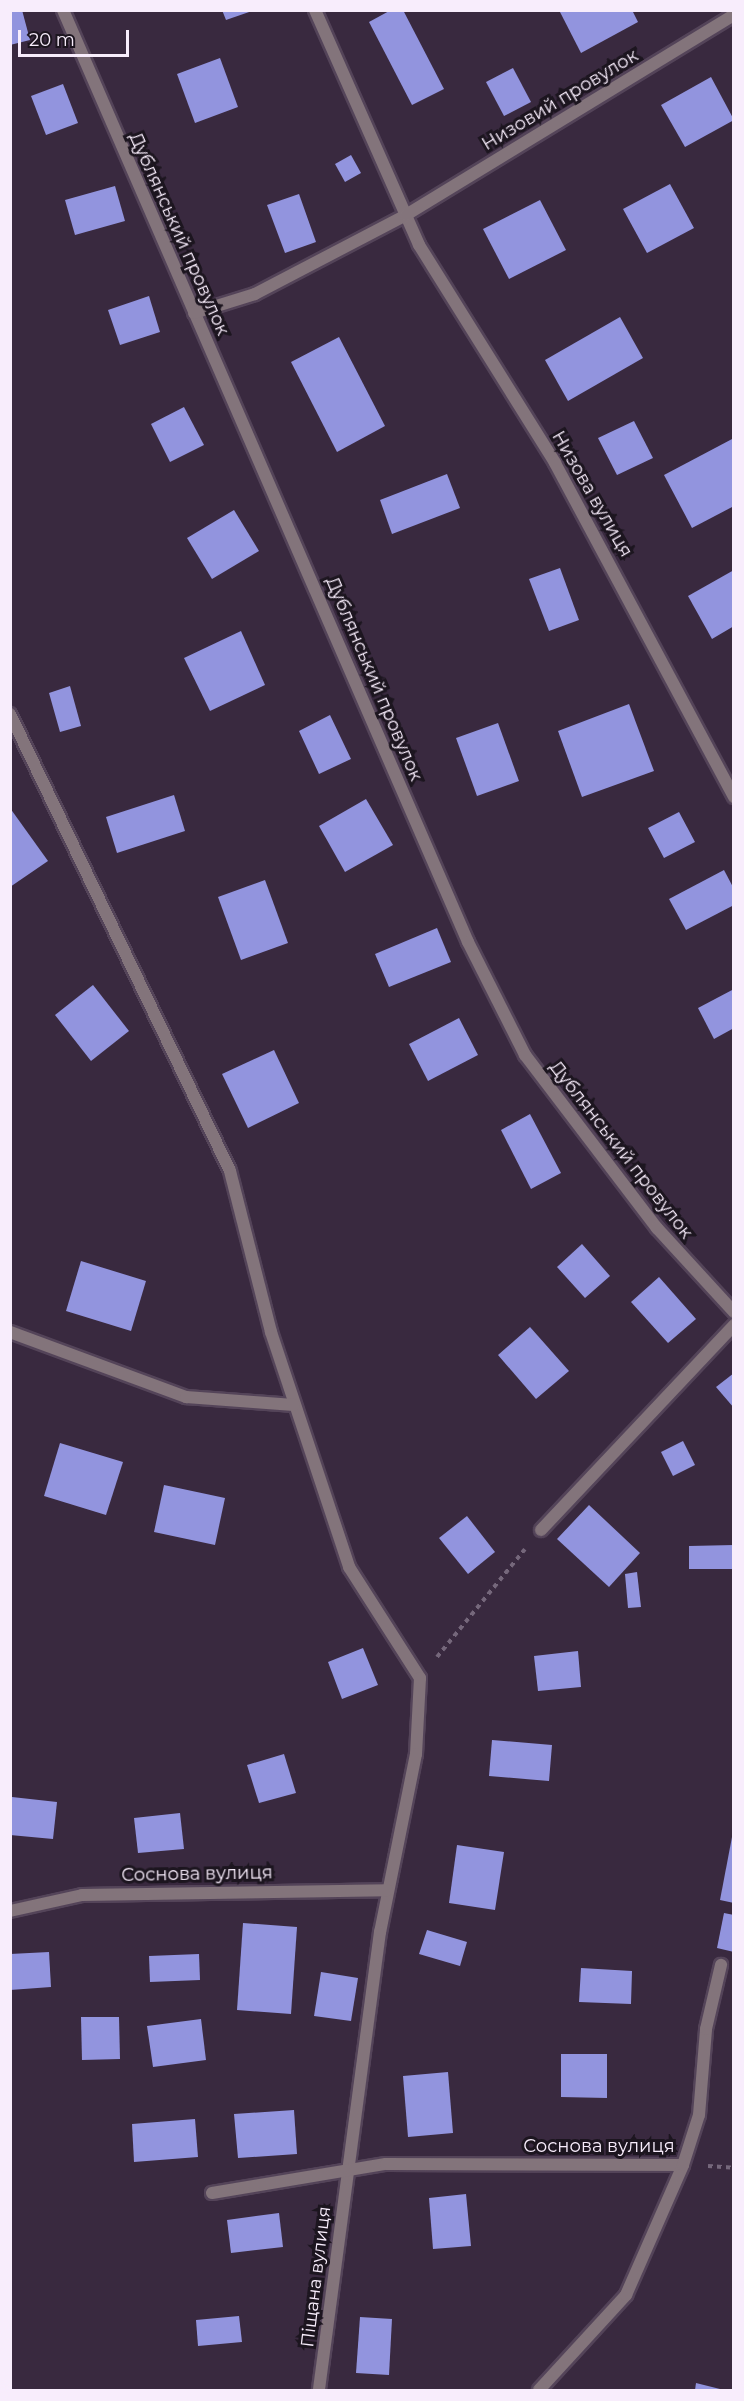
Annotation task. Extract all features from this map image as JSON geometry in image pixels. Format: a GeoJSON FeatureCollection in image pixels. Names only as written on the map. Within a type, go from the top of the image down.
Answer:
{"type":"FeatureCollection","features":[{"type":"Feature","properties":{"kind":"street","name":"Дублянський провулок"},"geometry":{"type":"LineString","coordinates":[[63,10],[468,942],[525,1055],[657,1228],[734,1312]]}},
{"type":"Feature","properties":{"kind":"street","name":"Низова вулиця"},"geometry":{"type":"LineString","coordinates":[[315,10],[406,215],[555,463],[734,797]]}},
{"type":"Feature","properties":{"kind":"street","name":"Низовий провулок"},"geometry":{"type":"LineString","coordinates":[[406,215],[734,15]]}},
{"type":"Feature","properties":{"kind":"street"},"geometry":{"type":"LineString","coordinates":[[194,313],[255,294],[406,215]]}},
{"type":"Feature","properties":{"kind":"street"},"geometry":{"type":"LineString","coordinates":[[10,714],[230,1171],[294,1406],[348,1567],[420,1678],[416,1754],[387,1890],[348,2169]]}},
{"type":"Feature","properties":{"kind":"street"},"geometry":{"type":"LineString","coordinates":[[541,1530],[734,1325]]}},
{"type":"Feature","properties":{"kind":"street"},"geometry":{"type":"LineString","coordinates":[[10,1332],[186,1397],[294,1406]]}},
{"type":"Feature","properties":{"kind":"street","name":"Соснова вулиця"},"geometry":{"type":"LineString","coordinates":[[10,1911],[82,1895],[387,1890]]}},
{"type":"Feature","properties":{"kind":"street","name":"Соснова вулиця"},"geometry":{"type":"LineString","coordinates":[[212,2193],[348,2169],[683,2165],[699,2115],[706,2029],[721,1965]]}},
{"type":"Feature","properties":{"kind":"street"},"geometry":{"type":"LineString","coordinates":[[539,2391],[626,2295],[683,2165]]}},
{"type":"Feature","properties":{"kind":"street","name":"Піщана вулиця"},"geometry":{"type":"LineString","coordinates":[[319,2391],[348,2169]]}},
{"type":"Feature","properties":{"kind":"path"},"geometry":{"type":"LineString","coordinates":[[420,1678],[541,1530]]}},
{"type":"Feature","properties":{"kind":"building"},"geometry":{"type":"Polygon","coordinates":[[[10,10],[22,10],[30,40],[10,45],[10,10]]]}},
{"type":"Feature","properties":{"kind":"building"},"geometry":{"type":"Polygon","coordinates":[[[222,10],[252,10],[252,11],[226,20],[222,10]]]}},
{"type":"Feature","properties":{"kind":"building"},"geometry":{"type":"Polygon","coordinates":[[[391,10],[403,10],[444,89],[412,105],[369,22],[391,10]]]}},
{"type":"Feature","properties":{"kind":"building"},"geometry":{"type":"Polygon","coordinates":[[[632,10],[638,22],[581,53],[560,12],[632,10]]]}},
{"type":"Feature","properties":{"kind":"building"},"geometry":{"type":"Polygon","coordinates":[[[220,58],[238,107],[195,123],[177,74],[220,58]]]}},
{"type":"Feature","properties":{"kind":"building"},"geometry":{"type":"Polygon","coordinates":[[[513,68],[531,102],[504,116],[486,82],[513,68]]]}},
{"type":"Feature","properties":{"kind":"building"},"geometry":{"type":"Polygon","coordinates":[[[711,77],[734,120],[685,147],[661,105],[711,77]]]}},
{"type":"Feature","properties":{"kind":"building"},"geometry":{"type":"Polygon","coordinates":[[[63,84],[78,123],[46,135],[31,96],[63,84]]]}},
{"type":"Feature","properties":{"kind":"building"},"geometry":{"type":"Polygon","coordinates":[[[351,155],[361,173],[345,182],[335,164],[351,155]]]}},
{"type":"Feature","properties":{"kind":"building"},"geometry":{"type":"Polygon","coordinates":[[[670,184],[694,228],[647,253],[623,209],[670,184]]]}},
{"type":"Feature","properties":{"kind":"building"},"geometry":{"type":"Polygon","coordinates":[[[115,186],[125,221],[75,235],[65,200],[115,186]]]}},
{"type":"Feature","properties":{"kind":"building"},"geometry":{"type":"Polygon","coordinates":[[[299,194],[316,242],[285,253],[267,205],[299,194]]]}},
{"type":"Feature","properties":{"kind":"building"},"geometry":{"type":"Polygon","coordinates":[[[540,200],[566,250],[509,279],[483,229],[540,200]]]}},
{"type":"Feature","properties":{"kind":"building"},"geometry":{"type":"Polygon","coordinates":[[[149,296],[160,332],[120,345],[108,310],[149,296]]]}},
{"type":"Feature","properties":{"kind":"building"},"geometry":{"type":"Polygon","coordinates":[[[620,317],[643,358],[568,401],[545,360],[620,317]]]}},
{"type":"Feature","properties":{"kind":"building"},"geometry":{"type":"Polygon","coordinates":[[[339,337],[385,426],[337,452],[291,362],[339,337]]]}},
{"type":"Feature","properties":{"kind":"building"},"geometry":{"type":"Polygon","coordinates":[[[184,407],[204,445],[170,462],[151,424],[184,407]]]}},
{"type":"Feature","properties":{"kind":"building"},"geometry":{"type":"Polygon","coordinates":[[[634,421],[653,458],[617,475],[598,438],[634,421]]]}},
{"type":"Feature","properties":{"kind":"building"},"geometry":{"type":"Polygon","coordinates":[[[734,438],[734,506],[692,528],[664,475],[734,438]]]}},
{"type":"Feature","properties":{"kind":"building"},"geometry":{"type":"Polygon","coordinates":[[[447,474],[460,508],[392,534],[380,500],[447,474]]]}},
{"type":"Feature","properties":{"kind":"building"},"geometry":{"type":"Polygon","coordinates":[[[234,510],[259,551],[212,579],[187,538],[234,510]]]}},
{"type":"Feature","properties":{"kind":"building"},"geometry":{"type":"Polygon","coordinates":[[[560,568],[579,620],[549,631],[529,579],[560,568]]]}},
{"type":"Feature","properties":{"kind":"building"},"geometry":{"type":"Polygon","coordinates":[[[734,570],[734,626],[712,639],[688,596],[734,570]]]}},
{"type":"Feature","properties":{"kind":"building"},"geometry":{"type":"Polygon","coordinates":[[[241,631],[265,685],[210,711],[184,658],[241,631]]]}},
{"type":"Feature","properties":{"kind":"building"},"geometry":{"type":"Polygon","coordinates":[[[70,686],[81,726],[60,732],[49,693],[70,686]]]}},
{"type":"Feature","properties":{"kind":"building"},"geometry":{"type":"Polygon","coordinates":[[[629,704],[654,771],[582,797],[558,731],[629,704]]]}},
{"type":"Feature","properties":{"kind":"building"},"geometry":{"type":"Polygon","coordinates":[[[330,715],[351,759],[319,774],[299,731],[330,715]]]}},
{"type":"Feature","properties":{"kind":"building"},"geometry":{"type":"Polygon","coordinates":[[[498,723],[519,781],[477,796],[456,738],[498,723]]]}},
{"type":"Feature","properties":{"kind":"building"},"geometry":{"type":"Polygon","coordinates":[[[174,795],[185,831],[117,853],[106,817],[174,795]]]}},
{"type":"Feature","properties":{"kind":"building"},"geometry":{"type":"Polygon","coordinates":[[[366,799],[393,845],[345,872],[319,826],[366,799]]]}},
{"type":"Feature","properties":{"kind":"building"},"geometry":{"type":"Polygon","coordinates":[[[10,808],[48,861],[10,887],[10,808]]]}},
{"type":"Feature","properties":{"kind":"building"},"geometry":{"type":"Polygon","coordinates":[[[679,812],[695,842],[664,858],[648,828],[679,812]]]}},
{"type":"Feature","properties":{"kind":"building"},"geometry":{"type":"Polygon","coordinates":[[[724,870],[734,889],[734,905],[686,930],[669,899],[724,870]]]}},
{"type":"Feature","properties":{"kind":"building"},"geometry":{"type":"Polygon","coordinates":[[[265,880],[288,943],[241,960],[218,897],[265,880]]]}},
{"type":"Feature","properties":{"kind":"building"},"geometry":{"type":"Polygon","coordinates":[[[437,928],[451,962],[389,987],[375,954],[437,928]]]}},
{"type":"Feature","properties":{"kind":"building"},"geometry":{"type":"Polygon","coordinates":[[[93,985],[129,1031],[91,1061],[55,1015],[93,985]]]}},
{"type":"Feature","properties":{"kind":"building"},"geometry":{"type":"Polygon","coordinates":[[[734,989],[734,1028],[714,1039],[698,1008],[734,989]]]}},
{"type":"Feature","properties":{"kind":"building"},"geometry":{"type":"Polygon","coordinates":[[[459,1018],[478,1055],[428,1081],[409,1044],[459,1018]]]}},
{"type":"Feature","properties":{"kind":"building"},"geometry":{"type":"Polygon","coordinates":[[[274,1050],[299,1103],[248,1128],[222,1074],[274,1050]]]}},
{"type":"Feature","properties":{"kind":"building"},"geometry":{"type":"Polygon","coordinates":[[[530,1114],[561,1173],[531,1189],[501,1130],[530,1114]]]}},
{"type":"Feature","properties":{"kind":"building"},"geometry":{"type":"Polygon","coordinates":[[[582,1244],[610,1276],[585,1298],[557,1267],[582,1244]]]}},
{"type":"Feature","properties":{"kind":"building"},"geometry":{"type":"Polygon","coordinates":[[[81,1261],[146,1281],[131,1331],[66,1311],[81,1261]]]}},
{"type":"Feature","properties":{"kind":"building"},"geometry":{"type":"Polygon","coordinates":[[[659,1277],[696,1319],[668,1343],[631,1302],[659,1277]]]}},
{"type":"Feature","properties":{"kind":"building"},"geometry":{"type":"Polygon","coordinates":[[[530,1327],[569,1371],[536,1399],[498,1355],[530,1327]]]}},
{"type":"Feature","properties":{"kind":"building"},"geometry":{"type":"Polygon","coordinates":[[[734,1373],[734,1408],[716,1387],[734,1373]]]}},
{"type":"Feature","properties":{"kind":"building"},"geometry":{"type":"Polygon","coordinates":[[[683,1441],[695,1465],[673,1476],[661,1452],[683,1441]]]}},
{"type":"Feature","properties":{"kind":"building"},"geometry":{"type":"Polygon","coordinates":[[[60,1443],[123,1462],[106,1515],[44,1496],[60,1443]]]}},
{"type":"Feature","properties":{"kind":"building"},"geometry":{"type":"Polygon","coordinates":[[[164,1485],[225,1498],[215,1545],[154,1532],[164,1485]]]}},
{"type":"Feature","properties":{"kind":"building"},"geometry":{"type":"Polygon","coordinates":[[[589,1505],[640,1553],[609,1587],[557,1539],[589,1505]]]}},
{"type":"Feature","properties":{"kind":"building"},"geometry":{"type":"Polygon","coordinates":[[[467,1516],[495,1552],[468,1574],[439,1538],[467,1516]]]}},
{"type":"Feature","properties":{"kind":"building"},"geometry":{"type":"Polygon","coordinates":[[[734,1545],[734,1569],[689,1569],[689,1546],[734,1545]]]}},
{"type":"Feature","properties":{"kind":"building"},"geometry":{"type":"Polygon","coordinates":[[[637,1572],[641,1607],[628,1608],[625,1574],[637,1572]]]}},
{"type":"Feature","properties":{"kind":"building"},"geometry":{"type":"Polygon","coordinates":[[[363,1648],[378,1685],[342,1699],[328,1662],[363,1648]]]}},
{"type":"Feature","properties":{"kind":"building"},"geometry":{"type":"Polygon","coordinates":[[[578,1651],[581,1687],[538,1691],[534,1656],[578,1651]]]}},
{"type":"Feature","properties":{"kind":"building"},"geometry":{"type":"Polygon","coordinates":[[[492,1740],[552,1745],[549,1781],[489,1776],[492,1740]]]}},
{"type":"Feature","properties":{"kind":"building"},"geometry":{"type":"Polygon","coordinates":[[[284,1754],[296,1793],[259,1803],[247,1765],[284,1754]]]}},
{"type":"Feature","properties":{"kind":"building"},"geometry":{"type":"Polygon","coordinates":[[[12,1797],[57,1802],[53,1839],[10,1835],[12,1797]]]}},
{"type":"Feature","properties":{"kind":"building"},"geometry":{"type":"Polygon","coordinates":[[[180,1813],[184,1849],[138,1853],[134,1818],[180,1813]]]}},
{"type":"Feature","properties":{"kind":"building"},"geometry":{"type":"Polygon","coordinates":[[[732,1837],[734,1838],[734,1903],[720,1900],[732,1837]]]}},
{"type":"Feature","properties":{"kind":"building"},"geometry":{"type":"Polygon","coordinates":[[[457,1845],[504,1852],[495,1910],[449,1903],[457,1845]]]}},
{"type":"Feature","properties":{"kind":"building"},"geometry":{"type":"Polygon","coordinates":[[[724,1913],[734,1915],[734,1952],[717,1948],[724,1913]]]}},
{"type":"Feature","properties":{"kind":"building"},"geometry":{"type":"Polygon","coordinates":[[[243,1923],[297,1927],[291,2014],[237,2010],[243,1923]]]}},
{"type":"Feature","properties":{"kind":"building"},"geometry":{"type":"Polygon","coordinates":[[[427,1930],[467,1942],[460,1966],[419,1954],[427,1930]]]}},
{"type":"Feature","properties":{"kind":"building"},"geometry":{"type":"Polygon","coordinates":[[[49,1952],[51,1987],[10,1990],[10,1954],[49,1952]]]}},
{"type":"Feature","properties":{"kind":"building"},"geometry":{"type":"Polygon","coordinates":[[[199,1954],[200,1980],[150,1982],[149,1956],[199,1954]]]}},
{"type":"Feature","properties":{"kind":"building"},"geometry":{"type":"Polygon","coordinates":[[[581,1968],[632,1971],[631,2004],[579,2002],[581,1968]]]}},
{"type":"Feature","properties":{"kind":"building"},"geometry":{"type":"Polygon","coordinates":[[[321,1972],[358,1978],[351,2021],[314,2016],[321,1972]]]}},
{"type":"Feature","properties":{"kind":"building"},"geometry":{"type":"Polygon","coordinates":[[[81,2017],[119,2017],[120,2059],[82,2060],[81,2017]]]}},
{"type":"Feature","properties":{"kind":"building"},"geometry":{"type":"Polygon","coordinates":[[[201,2019],[206,2060],[153,2067],[147,2026],[201,2019]]]}},
{"type":"Feature","properties":{"kind":"building"},"geometry":{"type":"Polygon","coordinates":[[[561,2054],[607,2054],[607,2098],[561,2097],[561,2054]]]}},
{"type":"Feature","properties":{"kind":"building"},"geometry":{"type":"Polygon","coordinates":[[[448,2072],[453,2133],[408,2137],[403,2076],[448,2072]]]}},
{"type":"Feature","properties":{"kind":"building"},"geometry":{"type":"Polygon","coordinates":[[[294,2110],[297,2154],[238,2158],[234,2114],[294,2110]]]}},
{"type":"Feature","properties":{"kind":"building"},"geometry":{"type":"Polygon","coordinates":[[[195,2119],[198,2157],[134,2162],[132,2124],[195,2119]]]}},
{"type":"Feature","properties":{"kind":"building"},"geometry":{"type":"Polygon","coordinates":[[[466,2194],[471,2246],[433,2249],[429,2198],[466,2194]]]}},
{"type":"Feature","properties":{"kind":"building"},"geometry":{"type":"Polygon","coordinates":[[[279,2213],[283,2247],[231,2253],[227,2220],[279,2213]]]}},
{"type":"Feature","properties":{"kind":"building"},"geometry":{"type":"Polygon","coordinates":[[[239,2316],[242,2342],[198,2346],[196,2320],[239,2316]]]}},
{"type":"Feature","properties":{"kind":"building"},"geometry":{"type":"Polygon","coordinates":[[[360,2317],[392,2319],[389,2375],[356,2373],[360,2317]]]}},
{"type":"Feature","properties":{"kind":"building"},"geometry":{"type":"Polygon","coordinates":[[[696,2383],[724,2390],[695,2390],[696,2383]]]}}]}
